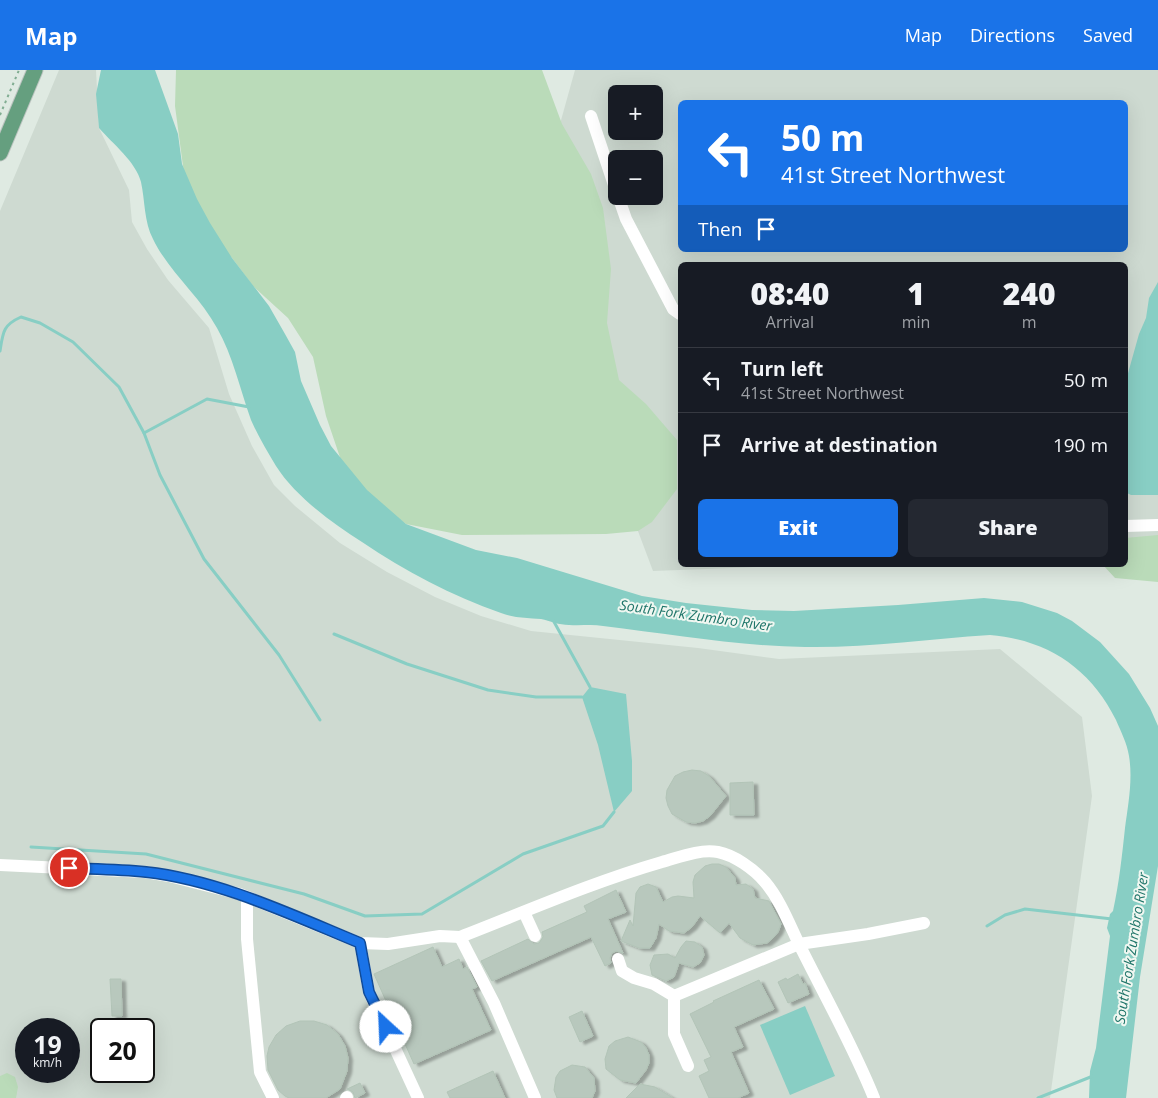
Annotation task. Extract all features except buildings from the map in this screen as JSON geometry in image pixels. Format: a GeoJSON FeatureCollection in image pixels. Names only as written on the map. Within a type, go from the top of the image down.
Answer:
{"type":"FeatureCollection","features":[{"type":"Feature","properties":{"kind":"main road"},"geometry":{"type":"LineString","coordinates":[[0,153],[35,70]]}},
{"type":"Feature","properties":{"kind":"lane"},"geometry":{"type":"LineString","coordinates":[[591,116],[608,167]]}},
{"type":"Feature","properties":{"kind":"lane"},"geometry":{"type":"LineString","coordinates":[[621,205],[626,219],[673,309],[678,313]]}},
{"type":"Feature","properties":{"kind":"lane"},"geometry":{"type":"LineString","coordinates":[[1128,526],[1158,525]]}},
{"type":"Feature","properties":{"kind":"lane"},"geometry":{"type":"LineString","coordinates":[[0,865],[145,872],[169,876],[247,897],[360,943],[388,944],[440,936],[460,937],[630,871],[696,852],[726,854],[748,867],[765,882],[783,910],[863,1071],[874,1098]]}},
{"type":"Feature","properties":{"kind":"lane"},"geometry":{"type":"LineString","coordinates":[[247,897],[247,939],[260,1072],[273,1098]]}},
{"type":"Feature","properties":{"kind":"lane"},"geometry":{"type":"LineString","coordinates":[[524,912],[535,936]]}},
{"type":"Feature","properties":{"kind":"lane"},"geometry":{"type":"LineString","coordinates":[[674,996],[799,944],[868,934],[924,923]]}},
{"type":"Feature","properties":{"kind":"lane"},"geometry":{"type":"LineString","coordinates":[[460,937],[494,1003],[535,1098]]}},
{"type":"Feature","properties":{"kind":"lane"},"geometry":{"type":"LineString","coordinates":[[360,943],[369,992],[418,1098]]}},
{"type":"Feature","properties":{"kind":"lane"},"geometry":{"type":"LineString","coordinates":[[618,959],[622,971],[634,978],[654,984],[674,996]]}},
{"type":"Feature","properties":{"kind":"lane"},"geometry":{"type":"LineString","coordinates":[[674,996],[674,1034],[688,1066]]}},
{"type":"Feature","properties":{"kind":"path"},"geometry":{"type":"LineString","coordinates":[[0,115],[19,70]]}},
{"type":"Feature","properties":{"kind":"shaded area"},"geometry":{"type":"Polygon","coordinates":[[[59,70],[96,70],[99,128],[129,190],[132,222],[168,280],[209,328],[229,394],[252,446],[274,485],[295,506],[340,543],[387,572],[435,597],[481,616],[531,631],[698,648],[779,659],[1000,649],[1082,717],[1092,796],[1050,1098],[0,1098],[0,211],[59,70]]]}},
{"type":"Feature","properties":{"kind":"shaded area"},"geometry":{"type":"Polygon","coordinates":[[[575,70],[1158,70],[1158,551],[1128,553],[1128,262],[678,262],[678,567],[759,567],[653,571],[621,486],[543,185],[575,70]]]}},
{"type":"Feature","properties":{"kind":"green space"},"geometry":{"type":"Polygon","coordinates":[[[176,70],[542,70],[562,124],[591,174],[603,208],[611,269],[607,323],[619,380],[646,404],[677,440],[677,489],[652,522],[638,531],[606,534],[462,535],[406,524],[348,481],[326,416],[313,357],[288,318],[253,286],[232,258],[216,241],[187,196],[175,106],[176,70]]]}},
{"type":"Feature","properties":{"kind":"green space"},"geometry":{"type":"Polygon","coordinates":[[[1158,535],[1158,582],[1115,578],[1105,567],[1128,567],[1128,538],[1158,535]]]}},
{"type":"Feature","properties":{"kind":"green space"},"geometry":{"type":"Polygon","coordinates":[[[7,1073],[15,1077],[15,1083],[18,1087],[16,1098],[0,1098],[0,1076],[7,1073]]]}},
{"type":"Feature","properties":{"kind":"water","name":"South Fork Zumbro River"},"geometry":{"type":"Polygon","coordinates":[[[101,70],[155,70],[178,134],[182,164],[197,199],[232,258],[269,306],[295,352],[301,381],[331,446],[367,490],[406,524],[476,550],[517,558],[642,596],[752,610],[794,611],[984,598],[1022,602],[1057,613],[1072,621],[1100,642],[1129,674],[1150,708],[1158,726],[1158,866],[1140,977],[1126,1098],[1089,1098],[1090,1071],[1096,1048],[1110,936],[1107,928],[1117,891],[1130,783],[1129,756],[1124,738],[1106,702],[1094,685],[1065,660],[1048,650],[1011,638],[990,635],[874,645],[805,647],[729,642],[599,625],[562,624],[541,619],[516,617],[501,613],[447,591],[395,563],[350,535],[315,508],[293,488],[273,460],[251,420],[223,339],[210,316],[167,262],[153,239],[145,211],[141,182],[134,167],[99,128],[96,94],[101,70]]]}},
{"type":"Feature","properties":{"kind":"water"},"geometry":{"type":"Polygon","coordinates":[[[1158,282],[1158,495],[1131,495],[1128,494],[1128,373],[1139,334],[1146,318],[1149,298],[1158,282]]]}},
{"type":"Feature","properties":{"kind":"water"},"geometry":{"type":"Polygon","coordinates":[[[590,687],[626,694],[632,761],[632,791],[614,812],[598,745],[582,697],[590,687]]]}},
{"type":"Feature","properties":{"kind":"water"},"geometry":{"type":"Polygon","coordinates":[[[805,1006],[835,1076],[790,1095],[760,1025],[805,1006]]]}},
{"type":"Feature","properties":{"kind":"waterway"},"geometry":{"type":"LineString","coordinates":[[0,351],[7,326],[21,317],[40,323],[73,342],[119,387],[144,433],[160,475],[204,559],[279,655],[320,720]]}},
{"type":"Feature","properties":{"kind":"waterway"},"geometry":{"type":"LineString","coordinates":[[144,433],[207,399],[249,407]]}},
{"type":"Feature","properties":{"kind":"waterway"},"geometry":{"type":"LineString","coordinates":[[553,620],[590,687]]}},
{"type":"Feature","properties":{"kind":"waterway"},"geometry":{"type":"LineString","coordinates":[[334,634],[407,664],[488,690],[536,697],[582,697]]}},
{"type":"Feature","properties":{"kind":"waterway"},"geometry":{"type":"LineString","coordinates":[[31,847],[146,854],[304,894],[365,916],[422,914],[523,854],[603,826],[614,812]]}},
{"type":"Feature","properties":{"kind":"waterway"},"geometry":{"type":"LineString","coordinates":[[987,926],[1005,915],[1025,909],[1112,919]]}},
{"type":"Feature","properties":{"kind":"waterway"},"geometry":{"type":"LineString","coordinates":[[1038,1098],[1093,1076]]}},
{"type":"Feature","properties":{"kind":"route"},"geometry":{"type":"LineString","coordinates":[[69,868],[145,872],[169,876],[240,894],[360,943],[369,992],[386,1027]]}}]}
